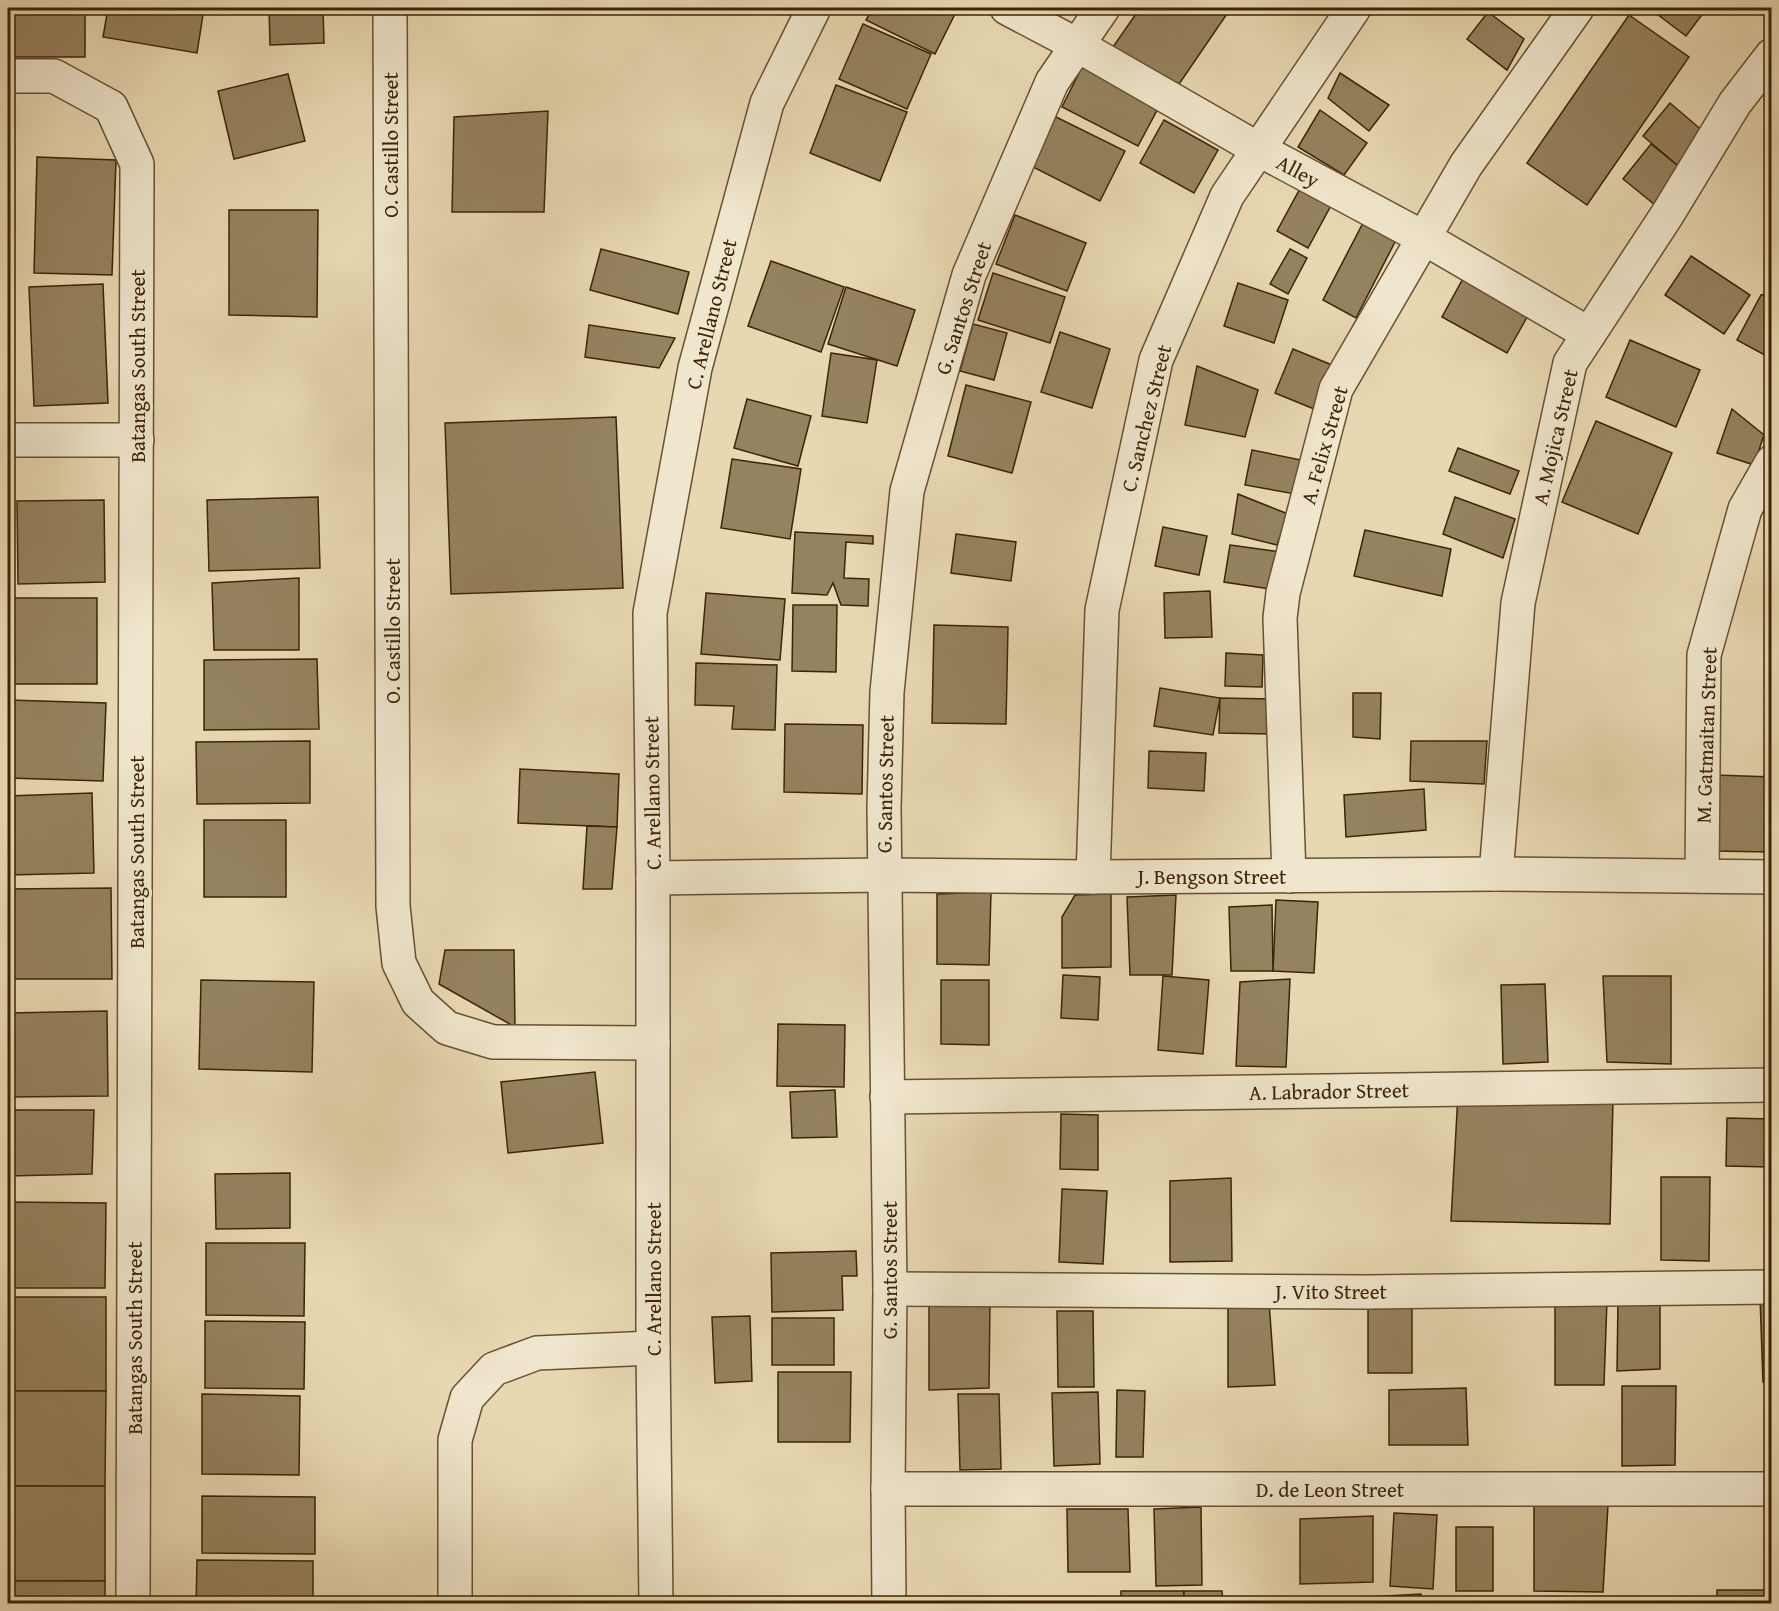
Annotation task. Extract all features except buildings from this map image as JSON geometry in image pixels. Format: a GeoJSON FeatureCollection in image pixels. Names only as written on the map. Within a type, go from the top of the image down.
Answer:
{"type":"FeatureCollection","features":[{"type":"Feature","properties":{"kind":"street","name":"O. Castillo Street"},"geometry":{"type":"LineString","coordinates":[[390,8],[393,894],[399,963],[418,1002],[447,1029],[493,1042],[653,1043]]}},
{"type":"Feature","properties":{"kind":"street","name":"C. Arellano Street"},"geometry":{"type":"LineString","coordinates":[[656,1604],[650,613],[695,368],[767,103],[814,8]]}},
{"type":"Feature","properties":{"kind":"street","name":"Alley"},"geometry":{"type":"LineString","coordinates":[[1007,8],[1077,45],[1258,149],[1424,238],[1589,334]]}},
{"type":"Feature","properties":{"kind":"street","name":"G. Santos Street"},"geometry":{"type":"LineString","coordinates":[[889,1604],[890,1289],[884,875],[887,692],[907,491],[969,275],[1052,82],[1103,8]]}},
{"type":"Feature","properties":{"kind":"street","name":"C. Sanchez Street"},"geometry":{"type":"LineString","coordinates":[[1094,877],[1102,610],[1156,360],[1227,196],[1354,8]]}},
{"type":"Feature","properties":{"kind":"street","name":"A. Felix Street"},"geometry":{"type":"LineString","coordinates":[[1289,876],[1280,618],[1283,593],[1336,389],[1466,165],[1577,8]]}},
{"type":"Feature","properties":{"kind":"street","name":"A. Mojica Street"},"geometry":{"type":"LineString","coordinates":[[1496,874],[1518,603],[1570,363],[1667,215],[1735,103],[1772,56]]}},
{"type":"Feature","properties":{"kind":"street","name":"Batangas South Street"},"geometry":{"type":"LineString","coordinates":[[8,76],[54,76],[111,106],[137,164],[133,1604]]}},
{"type":"Feature","properties":{"kind":"street"},"geometry":{"type":"LineString","coordinates":[[8,440],[137,440]]}},
{"type":"Feature","properties":{"kind":"street","name":"M. Gatmaitan Street"},"geometry":{"type":"LineString","coordinates":[[1702,876],[1704,655],[1745,509],[1772,462]]}},
{"type":"Feature","properties":{"kind":"street","name":"J. Bengson Street"},"geometry":{"type":"LineString","coordinates":[[653,878],[884,875],[1094,877],[1496,874],[1772,877]]}},
{"type":"Feature","properties":{"kind":"street","name":"A. Labrador Street"},"geometry":{"type":"LineString","coordinates":[[887,1097],[1772,1085]]}},
{"type":"Feature","properties":{"kind":"street","name":"J. Vito Street"},"geometry":{"type":"LineString","coordinates":[[890,1289],[1367,1292],[1772,1287]]}},
{"type":"Feature","properties":{"kind":"street"},"geometry":{"type":"LineString","coordinates":[[455,1604],[455,1440],[467,1398],[494,1369],[537,1353],[653,1348]]}},
{"type":"Feature","properties":{"kind":"street","name":"D. de Leon Street"},"geometry":{"type":"LineString","coordinates":[[888,1489],[1772,1489]]}}]}
